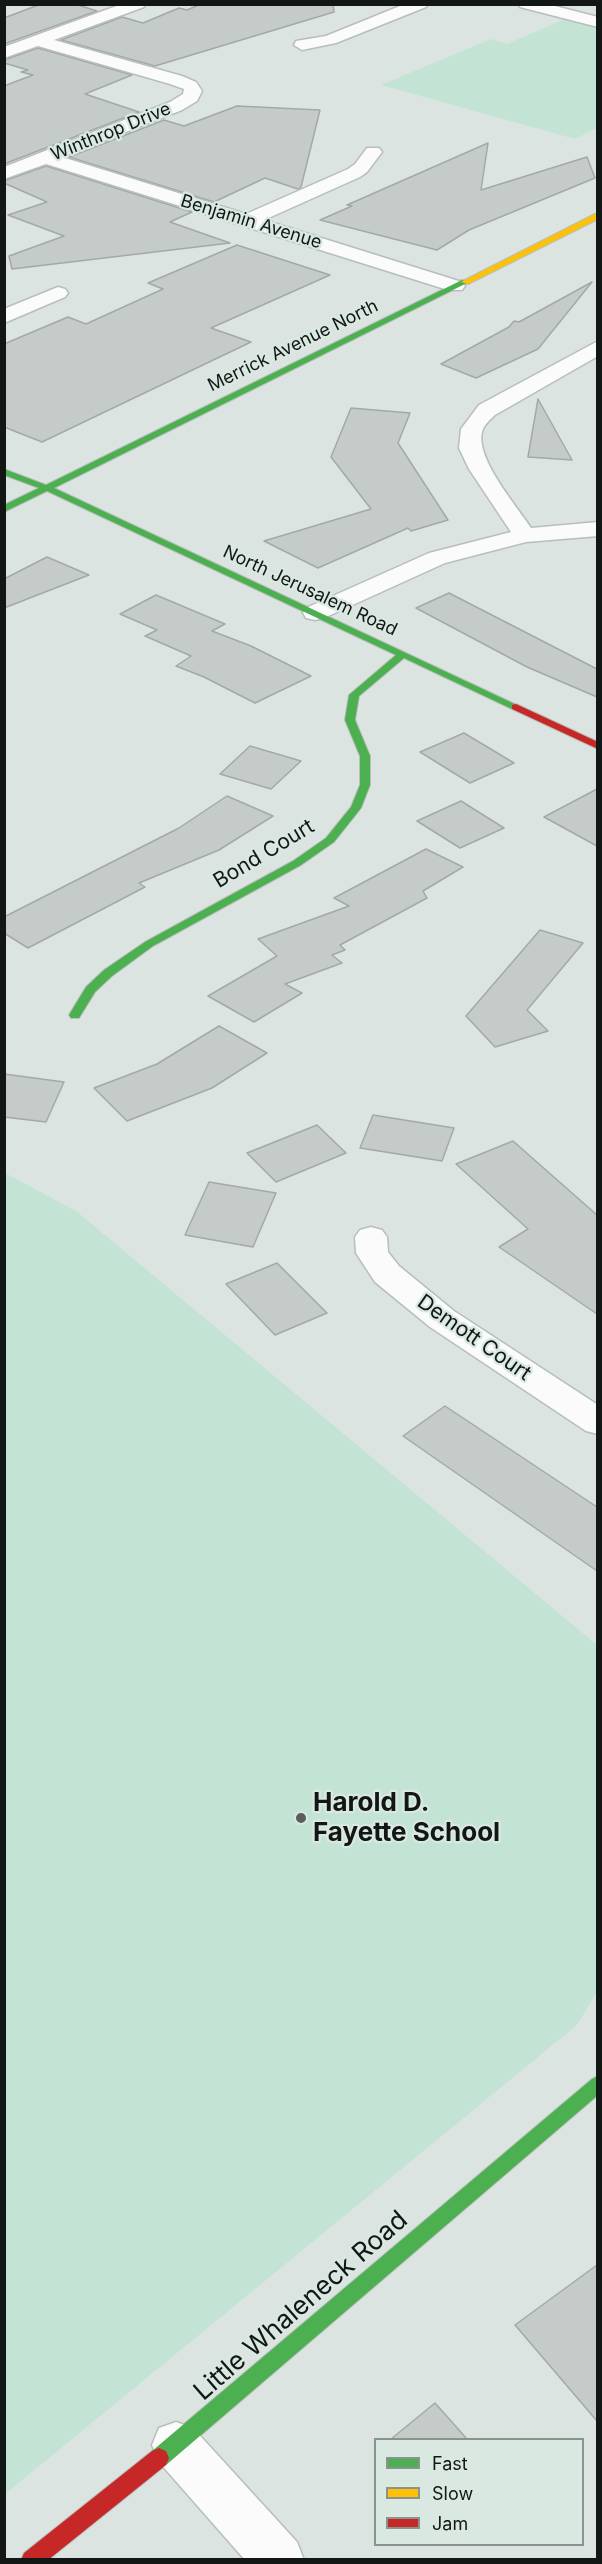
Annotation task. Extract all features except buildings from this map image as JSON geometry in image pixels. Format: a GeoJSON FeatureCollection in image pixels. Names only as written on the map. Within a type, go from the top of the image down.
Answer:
{"type":"FeatureCollection","features":[{"type":"Feature","properties":{"kind":"main road","name":"Merrick Avenue North"},"geometry":{"type":"LineString","coordinates":[[4,509],[597,216]]}},
{"type":"Feature","properties":{"kind":"main road","name":"North Jerusalem Road"},"geometry":{"type":"LineString","coordinates":[[4,472],[47,488],[597,746]]}},
{"type":"Feature","properties":{"kind":"main road","name":"Bond Court"},"geometry":{"type":"LineString","coordinates":[[75,1015],[90,990],[108,973],[149,944],[297,863],[330,840],[356,808],[365,785],[365,756],[350,720],[354,695],[402,655]]}},
{"type":"Feature","properties":{"kind":"main road","name":"Little Whaleneck Road"},"geometry":{"type":"LineString","coordinates":[[31,2559],[176,2445],[597,2085]]}},
{"type":"Feature","properties":{"kind":"street"},"geometry":{"type":"LineString","coordinates":[[4,53],[138,4]]}},
{"type":"Feature","properties":{"kind":"street"},"geometry":{"type":"LineString","coordinates":[[302,45],[330,40],[420,4]]}},
{"type":"Feature","properties":{"kind":"street"},"geometry":{"type":"LineString","coordinates":[[526,4],[597,22]]}},
{"type":"Feature","properties":{"kind":"street","name":"Winthrop Drive"},"geometry":{"type":"LineString","coordinates":[[4,174],[176,106],[190,97],[193,91],[190,86],[176,80],[38,41]]}},
{"type":"Feature","properties":{"kind":"street"},"geometry":{"type":"LineString","coordinates":[[248,221],[354,173],[361,168],[373,152]]}},
{"type":"Feature","properties":{"kind":"street","name":"Benjamin Avenue"},"geometry":{"type":"LineString","coordinates":[[46,158],[455,286]]}},
{"type":"Feature","properties":{"kind":"street"},"geometry":{"type":"LineString","coordinates":[[4,317],[58,293]]}},
{"type":"Feature","properties":{"kind":"street"},"geometry":{"type":"LineString","coordinates":[[525,535],[480,469],[470,448],[472,429],[487,410],[597,347]]}},
{"type":"Feature","properties":{"kind":"street"},"geometry":{"type":"LineString","coordinates":[[315,613],[437,558],[525,535],[597,529]]}},
{"type":"Feature","properties":{"kind":"street","name":"Demott Court"},"geometry":{"type":"LineString","coordinates":[[371,1238],[372,1253],[387,1274],[442,1319],[597,1422]]}},
{"type":"Feature","properties":{"kind":"street"},"geometry":{"type":"LineString","coordinates":[[176,2445],[279,2559]]}},
{"type":"Feature","properties":{"kind":"green space"},"geometry":{"type":"Polygon","coordinates":[[[572,16],[597,22],[597,128],[575,139],[381,85],[491,39],[507,44],[572,16]]]}},
{"type":"Feature","properties":{"kind":"green space","name":"Harold D. Fayette School"},"geometry":{"type":"Polygon","coordinates":[[[5,1173],[76,1211],[597,1645],[598,1990],[577,2025],[5,2494],[5,1173]]]}},
{"type":"Feature","properties":{"kind":"traffic: fast"},"geometry":{"type":"LineString","coordinates":[[4,509],[465,282]]}},
{"type":"Feature","properties":{"kind":"traffic: fast"},"geometry":{"type":"LineString","coordinates":[[4,472],[47,488],[125,523],[516,707]]}},
{"type":"Feature","properties":{"kind":"traffic: fast"},"geometry":{"type":"LineString","coordinates":[[75,1015],[90,990],[108,973],[149,944],[297,863],[330,840],[356,808],[365,785],[365,756],[350,720],[354,695],[402,655]]}},
{"type":"Feature","properties":{"kind":"traffic: fast"},"geometry":{"type":"LineString","coordinates":[[159,2458],[598,2084]]}},
{"type":"Feature","properties":{"kind":"traffic: slow"},"geometry":{"type":"LineString","coordinates":[[465,282],[598,216]]}},
{"type":"Feature","properties":{"kind":"traffic: jam"},"geometry":{"type":"LineString","coordinates":[[516,707],[598,746]]}},
{"type":"Feature","properties":{"kind":"traffic: jam"},"geometry":{"type":"LineString","coordinates":[[31,2560],[159,2458]]}},
{"type":"Feature","properties":{"kind":"place","name":"Harold D. Fayette School"},"geometry":{"type":"Point","coordinates":[301,1818]}}]}
